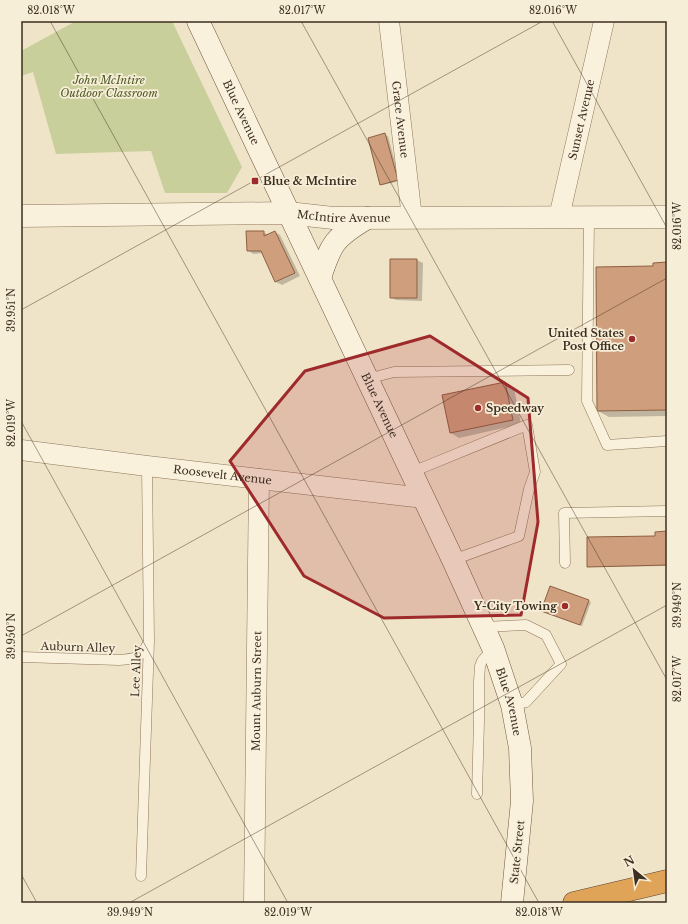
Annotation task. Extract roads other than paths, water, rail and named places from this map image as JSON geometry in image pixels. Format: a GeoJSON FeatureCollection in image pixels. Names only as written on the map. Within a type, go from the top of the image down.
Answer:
{"type":"FeatureCollection","features":[{"type":"Feature","properties":{"kind":"highway"},"geometry":{"type":"LineString","coordinates":[[574,903],[667,881]]}},
{"type":"Feature","properties":{"kind":"main road","name":"Blue Avenue"},"geometry":{"type":"LineString","coordinates":[[198,21],[494,648],[512,705],[520,748],[522,802]]}},
{"type":"Feature","properties":{"kind":"main road","name":"McIntire Avenue"},"geometry":{"type":"LineString","coordinates":[[21,216],[288,213],[333,218],[667,217]]}},
{"type":"Feature","properties":{"kind":"main road"},"geometry":{"type":"LineString","coordinates":[[320,278],[330,250],[338,238],[368,218]]}},
{"type":"Feature","properties":{"kind":"main road","name":"State Street"},"geometry":{"type":"LineString","coordinates":[[512,903],[522,802]]}},
{"type":"Feature","properties":{"kind":"street","name":"Grace Avenue"},"geometry":{"type":"LineString","coordinates":[[390,21],[412,218]]}},
{"type":"Feature","properties":{"kind":"street","name":"Sunset Avenue"},"geometry":{"type":"LineString","coordinates":[[559,217],[604,21]]}},
{"type":"Feature","properties":{"kind":"street","name":"Roosevelt Avenue"},"geometry":{"type":"LineString","coordinates":[[21,450],[424,498]]}},
{"type":"Feature","properties":{"kind":"street","name":"Mount Auburn Street"},"geometry":{"type":"LineString","coordinates":[[254,903],[259,479]]}},
{"type":"Feature","properties":{"kind":"lane"},"geometry":{"type":"LineString","coordinates":[[589,217],[587,401],[607,445],[667,441]]}},
{"type":"Feature","properties":{"kind":"lane"},"geometry":{"type":"LineString","coordinates":[[367,379],[394,372],[569,370]]}},
{"type":"Feature","properties":{"kind":"lane"},"geometry":{"type":"LineString","coordinates":[[412,472],[527,425],[535,472],[529,489],[519,536],[453,560]]}},
{"type":"Feature","properties":{"kind":"lane","name":"Lee Alley"},"geometry":{"type":"LineString","coordinates":[[142,876],[149,641],[147,466]]}},
{"type":"Feature","properties":{"kind":"lane"},"geometry":{"type":"LineString","coordinates":[[565,563],[564,513],[667,511]]}},
{"type":"Feature","properties":{"kind":"lane"},"geometry":{"type":"LineString","coordinates":[[484,627],[526,625],[546,635],[562,664],[526,702],[512,705]]}},
{"type":"Feature","properties":{"kind":"lane","name":"Auburn Alley"},"geometry":{"type":"LineString","coordinates":[[21,657],[119,660],[134,659],[144,652],[149,641]]}},
{"type":"Feature","properties":{"kind":"lane"},"geometry":{"type":"LineString","coordinates":[[477,794],[480,721],[478,681],[482,661],[494,648]]}},
{"type":"Feature","properties":{"kind":"place","name":"Blue & McIntire"},"geometry":{"type":"Point","coordinates":[255,181]}},
{"type":"Feature","properties":{"kind":"place","name":"United States Post Office"},"geometry":{"type":"Point","coordinates":[632,339]}},
{"type":"Feature","properties":{"kind":"place","name":"Speedway"},"geometry":{"type":"Point","coordinates":[478,408]}},
{"type":"Feature","properties":{"kind":"place","name":"Y-City Towing"},"geometry":{"type":"Point","coordinates":[565,606]}},
{"type":"Feature","properties":{"kind":"park label","name":"John McIntire Outdoor Classroom"},"geometry":{"type":"Point","coordinates":[109,86]}}]}
